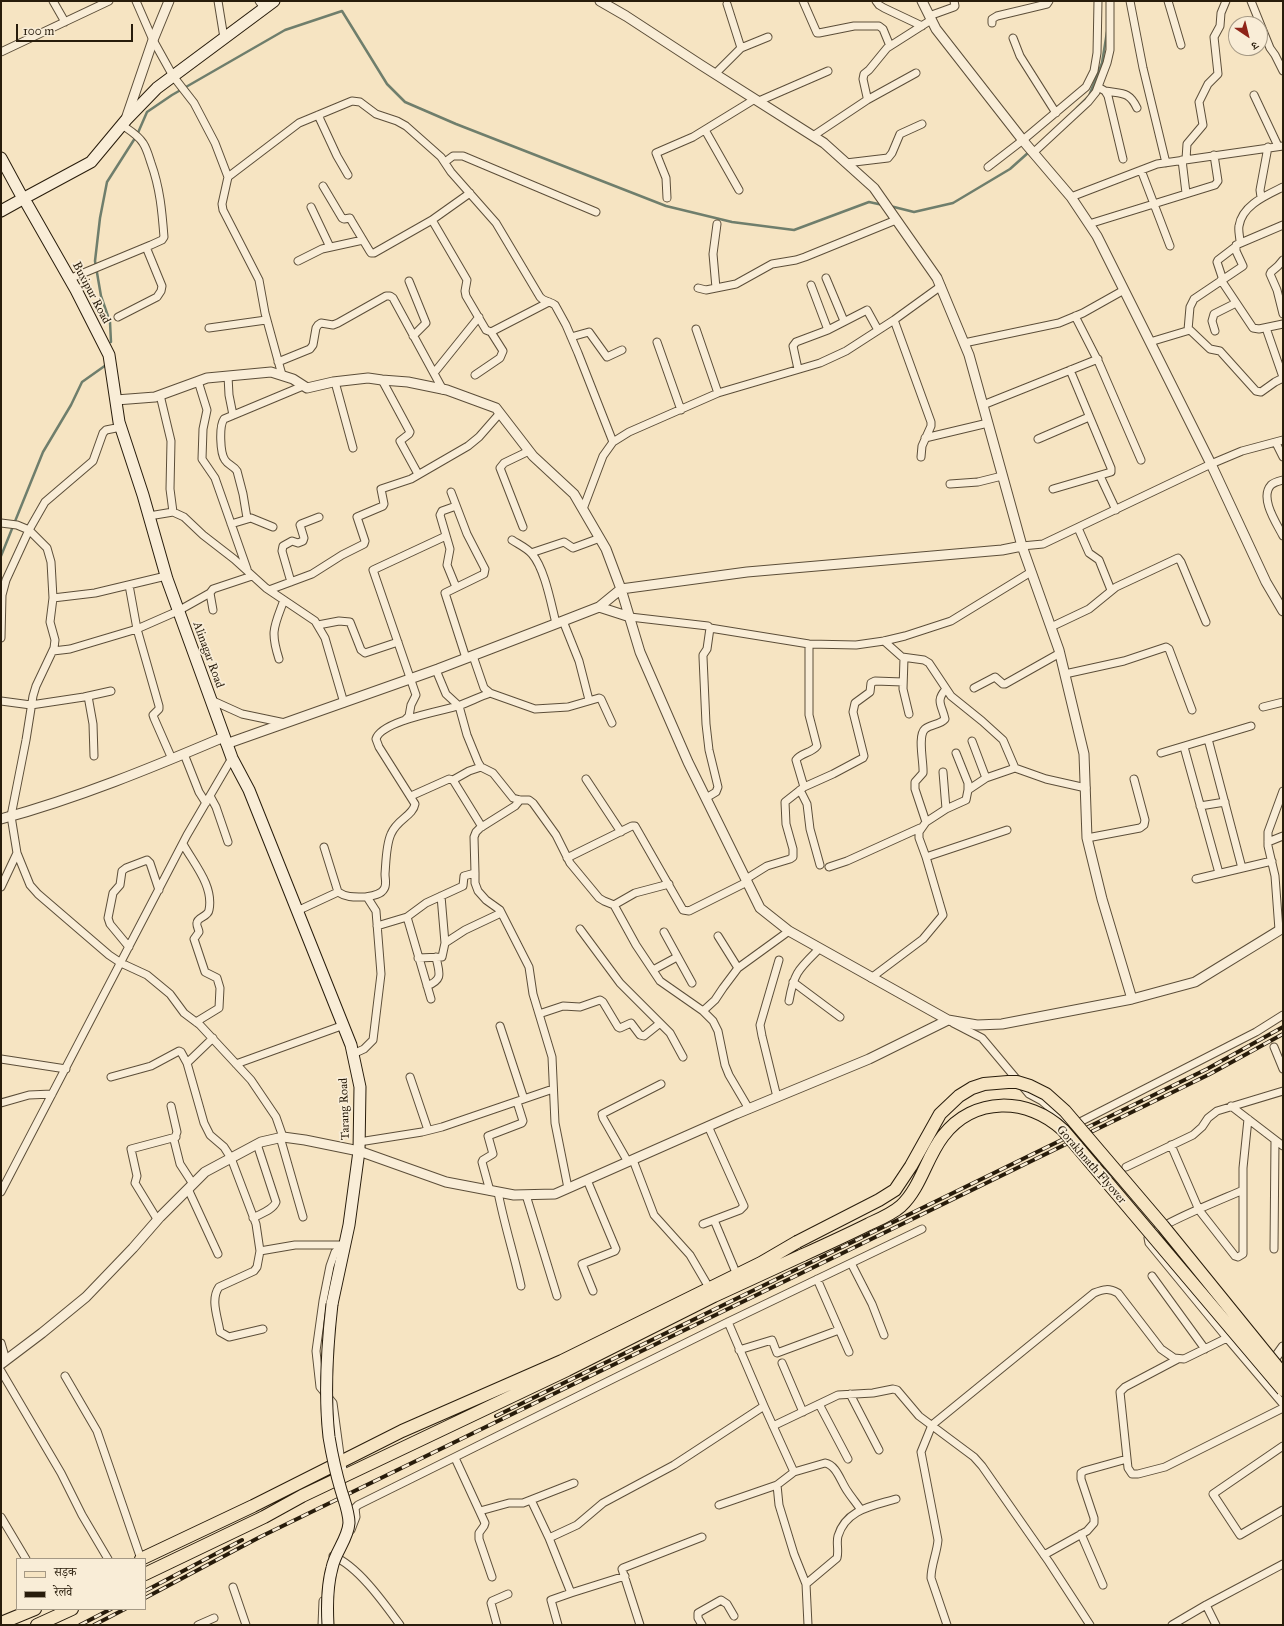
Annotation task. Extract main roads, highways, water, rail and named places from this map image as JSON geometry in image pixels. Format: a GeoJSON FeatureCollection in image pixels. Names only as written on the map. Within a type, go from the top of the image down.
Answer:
{"type":"FeatureCollection","features":[{"type":"Feature","properties":{"kind":"main road"},"geometry":{"type":"LineString","coordinates":[[1,211],[91,162],[124,122],[157,88],[224,38],[262,5],[274,1]]}},
{"type":"Feature","properties":{"kind":"main road","name":"Buxipur Road"},"geometry":{"type":"LineString","coordinates":[[1,158],[69,279],[109,356],[116,400]]}},
{"type":"Feature","properties":{"kind":"main road","name":"Alinagar Road"},"geometry":{"type":"LineString","coordinates":[[116,400],[121,427],[178,611],[232,758],[249,790],[297,911]]}},
{"type":"Feature","properties":{"kind":"main road","name":"Tarang Road"},"geometry":{"type":"LineString","coordinates":[[297,911],[344,1025],[351,1045],[360,1087],[359,1147],[349,1225],[332,1304],[329,1330],[326,1395],[330,1444],[349,1522],[347,1532],[331,1568],[328,1625]]}},
{"type":"Feature","properties":{"kind":"main road","name":"Gorakhnath Flyover"},"geometry":{"type":"LineString","coordinates":[[712,1292],[737,1275],[879,1200],[895,1190],[911,1166],[940,1114],[959,1096],[972,1088],[990,1083],[1017,1082],[1030,1086],[1046,1094],[1065,1111],[1163,1226],[1283,1374]]}},
{"type":"Feature","properties":{"kind":"main road","name":"Gorakhnath Flyover"},"geometry":{"type":"LineString","coordinates":[[712,1292],[786,1264],[892,1213],[913,1191],[943,1136],[955,1123],[966,1116],[979,1110],[1006,1105],[1028,1108],[1046,1116],[1063,1130],[1283,1390]]}},
{"type":"Feature","properties":{"kind":"main road"},"geometry":{"type":"LineString","coordinates":[[143,1558],[253,1506],[402,1431],[562,1361],[712,1292]]}},
{"type":"Feature","properties":{"kind":"main road"},"geometry":{"type":"LineString","coordinates":[[146,1574],[567,1370],[712,1292]]}},
{"type":"Feature","properties":{"kind":"main road"},"geometry":{"type":"LineString","coordinates":[[1,1623],[33,1610]]}},
{"type":"Feature","properties":{"kind":"main road"},"geometry":{"type":"LineString","coordinates":[[37,1625],[52,1613],[67,1610]]}},
{"type":"Feature","properties":{"kind":"waterway"},"geometry":{"type":"LineString","coordinates":[[111,342],[110,322],[101,296],[95,261],[100,218],[107,182],[137,135],[147,112],[172,95],[285,30],[342,11],[387,84],[405,102],[456,124],[666,206],[732,222],[794,230],[869,202],[883,205]]}},
{"type":"Feature","properties":{"kind":"waterway"},"geometry":{"type":"LineString","coordinates":[[1077,108],[1089,96],[1102,63],[1107,32]]}},
{"type":"Feature","properties":{"kind":"waterway"},"geometry":{"type":"LineString","coordinates":[[890,206],[914,212],[953,203],[1010,169],[1029,152]]}},
{"type":"Feature","properties":{"kind":"waterway"},"geometry":{"type":"LineString","coordinates":[[1,556],[43,452],[71,405],[82,382],[106,365]]}},
{"type":"Feature","properties":{"kind":"railway"},"geometry":{"type":"LineString","coordinates":[[496,1416],[1207,1069],[1283,1027]]}},
{"type":"Feature","properties":{"kind":"railway"},"geometry":{"type":"LineString","coordinates":[[146,1597],[260,1537],[1210,1074],[1283,1034]]}},
{"type":"Feature","properties":{"kind":"railway"},"geometry":{"type":"LineString","coordinates":[[146,1590],[242,1540]]}},
{"type":"Feature","properties":{"kind":"railway"},"geometry":{"type":"LineString","coordinates":[[80,1625],[109,1610]]}},
{"type":"Feature","properties":{"kind":"railway"},"geometry":{"type":"LineString","coordinates":[[94,1625],[123,1610]]}}]}
